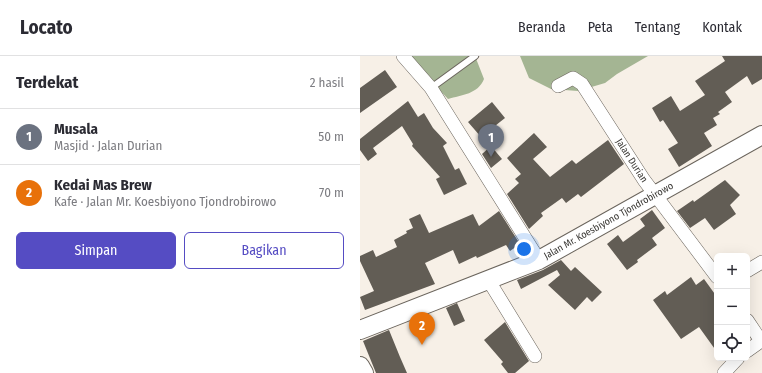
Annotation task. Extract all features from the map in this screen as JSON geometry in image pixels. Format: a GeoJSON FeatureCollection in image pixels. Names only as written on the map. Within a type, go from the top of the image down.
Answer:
{"type":"FeatureCollection","features":[{"type":"Feature","properties":{"kind":"main road","name":"Jalan Mr. Koesbiyono Tjondrobirowo"},"geometry":{"type":"LineString","coordinates":[[360,330],[489,281],[539,260],[762,135]]}},
{"type":"Feature","properties":{"kind":"main road"},"geometry":{"type":"LineString","coordinates":[[360,366],[364,373]]}},
{"type":"Feature","properties":{"kind":"street"},"geometry":{"type":"LineString","coordinates":[[403,56],[431,88],[539,260]]}},
{"type":"Feature","properties":{"kind":"street","name":"Jalan Durian"},"geometry":{"type":"LineString","coordinates":[[558,86],[573,78],[579,80],[655,195],[714,273]]}},
{"type":"Feature","properties":{"kind":"street"},"geometry":{"type":"LineString","coordinates":[[750,269],[762,262]]}},
{"type":"Feature","properties":{"kind":"street"},"geometry":{"type":"LineString","coordinates":[[489,281],[535,356]]}},
{"type":"Feature","properties":{"kind":"street"},"geometry":{"type":"LineString","coordinates":[[750,325],[761,342],[750,349]]}},
{"type":"Feature","properties":{"kind":"street"},"geometry":{"type":"LineString","coordinates":[[724,373],[735,361]]}},
{"type":"Feature","properties":{"kind":"lane"},"geometry":{"type":"LineString","coordinates":[[431,88],[474,56]]}},
{"type":"Feature","properties":{"kind":"green space"},"geometry":{"type":"Polygon","coordinates":[[[408,56],[475,56],[484,79],[474,91],[448,99],[408,56]]]}},
{"type":"Feature","properties":{"kind":"green space"},"geometry":{"type":"Polygon","coordinates":[[[520,56],[648,56],[617,74],[605,83],[578,91],[551,89],[529,78],[520,56]]]}},
{"type":"Feature","properties":{"kind":"building"},"geometry":{"type":"Polygon","coordinates":[[[722,56],[762,56],[762,79],[752,85],[747,76],[725,92],[732,102],[718,112],[720,114],[713,118],[717,125],[704,133],[712,146],[679,167],[668,149],[678,143],[663,120],[660,122],[652,108],[671,96],[680,111],[705,95],[695,81],[725,61],[722,56]]]}},
{"type":"Feature","properties":{"kind":"building"},"geometry":{"type":"Polygon","coordinates":[[[385,70],[397,87],[360,113],[360,88],[385,70]]]}},
{"type":"Feature","properties":{"kind":"building"},"geometry":{"type":"Polygon","coordinates":[[[408,101],[418,117],[424,113],[433,128],[447,143],[443,146],[455,170],[459,168],[467,184],[444,195],[436,179],[440,177],[412,146],[413,144],[402,126],[373,148],[377,154],[368,161],[360,150],[360,139],[408,101]]]}},
{"type":"Feature","properties":{"kind":"building"},"geometry":{"type":"Polygon","coordinates":[[[492,102],[505,118],[481,137],[468,122],[492,102]]]}},
{"type":"Feature","properties":{"kind":"building"},"geometry":{"type":"Polygon","coordinates":[[[534,133],[547,147],[533,159],[550,177],[572,160],[576,164],[608,140],[624,164],[581,197],[578,194],[566,203],[562,198],[541,213],[543,216],[529,229],[507,194],[519,183],[515,179],[521,174],[507,158],[534,133]]]}},
{"type":"Feature","properties":{"kind":"building"},"geometry":{"type":"Polygon","coordinates":[[[491,146],[502,159],[491,168],[482,154],[491,146]]]}},
{"type":"Feature","properties":{"kind":"building"},"geometry":{"type":"Polygon","coordinates":[[[725,180],[740,195],[730,205],[736,214],[714,230],[705,218],[690,228],[677,211],[693,200],[694,202],[725,180]]]}},
{"type":"Feature","properties":{"kind":"building"},"geometry":{"type":"Polygon","coordinates":[[[652,210],[665,228],[652,238],[657,245],[637,260],[638,262],[627,270],[607,244],[618,235],[623,242],[645,226],[640,219],[652,210]]]}},
{"type":"Feature","properties":{"kind":"building"},"geometry":{"type":"Polygon","coordinates":[[[499,211],[520,244],[510,251],[506,245],[459,264],[453,250],[425,263],[435,284],[365,310],[360,297],[374,291],[360,261],[360,256],[373,250],[376,257],[397,247],[394,240],[407,233],[406,231],[413,228],[409,219],[420,214],[429,233],[473,214],[479,226],[499,211]]]}},
{"type":"Feature","properties":{"kind":"building"},"geometry":{"type":"Polygon","coordinates":[[[561,260],[571,271],[575,267],[602,292],[592,302],[587,297],[575,310],[548,285],[560,275],[557,270],[521,289],[517,280],[543,270],[561,260]]]}},
{"type":"Feature","properties":{"kind":"building"},"geometry":{"type":"Polygon","coordinates":[[[691,277],[696,285],[704,279],[714,293],[714,348],[699,327],[681,339],[653,300],[665,291],[667,295],[691,277]]]}},
{"type":"Feature","properties":{"kind":"building"},"geometry":{"type":"Polygon","coordinates":[[[457,303],[465,321],[454,326],[446,308],[457,303]]]}},
{"type":"Feature","properties":{"kind":"building"},"geometry":{"type":"Polygon","coordinates":[[[505,322],[529,361],[515,373],[508,373],[501,364],[503,362],[484,340],[505,322]]]}},
{"type":"Feature","properties":{"kind":"building"},"geometry":{"type":"Polygon","coordinates":[[[389,330],[407,373],[376,373],[363,341],[389,330]]]}},
{"type":"Feature","properties":{"kind":"place","name":"Musala"},"geometry":{"type":"Point","coordinates":[491,157]}},
{"type":"Feature","properties":{"kind":"place","name":"Kedai Mas Brew"},"geometry":{"type":"Point","coordinates":[422,345]}}]}
